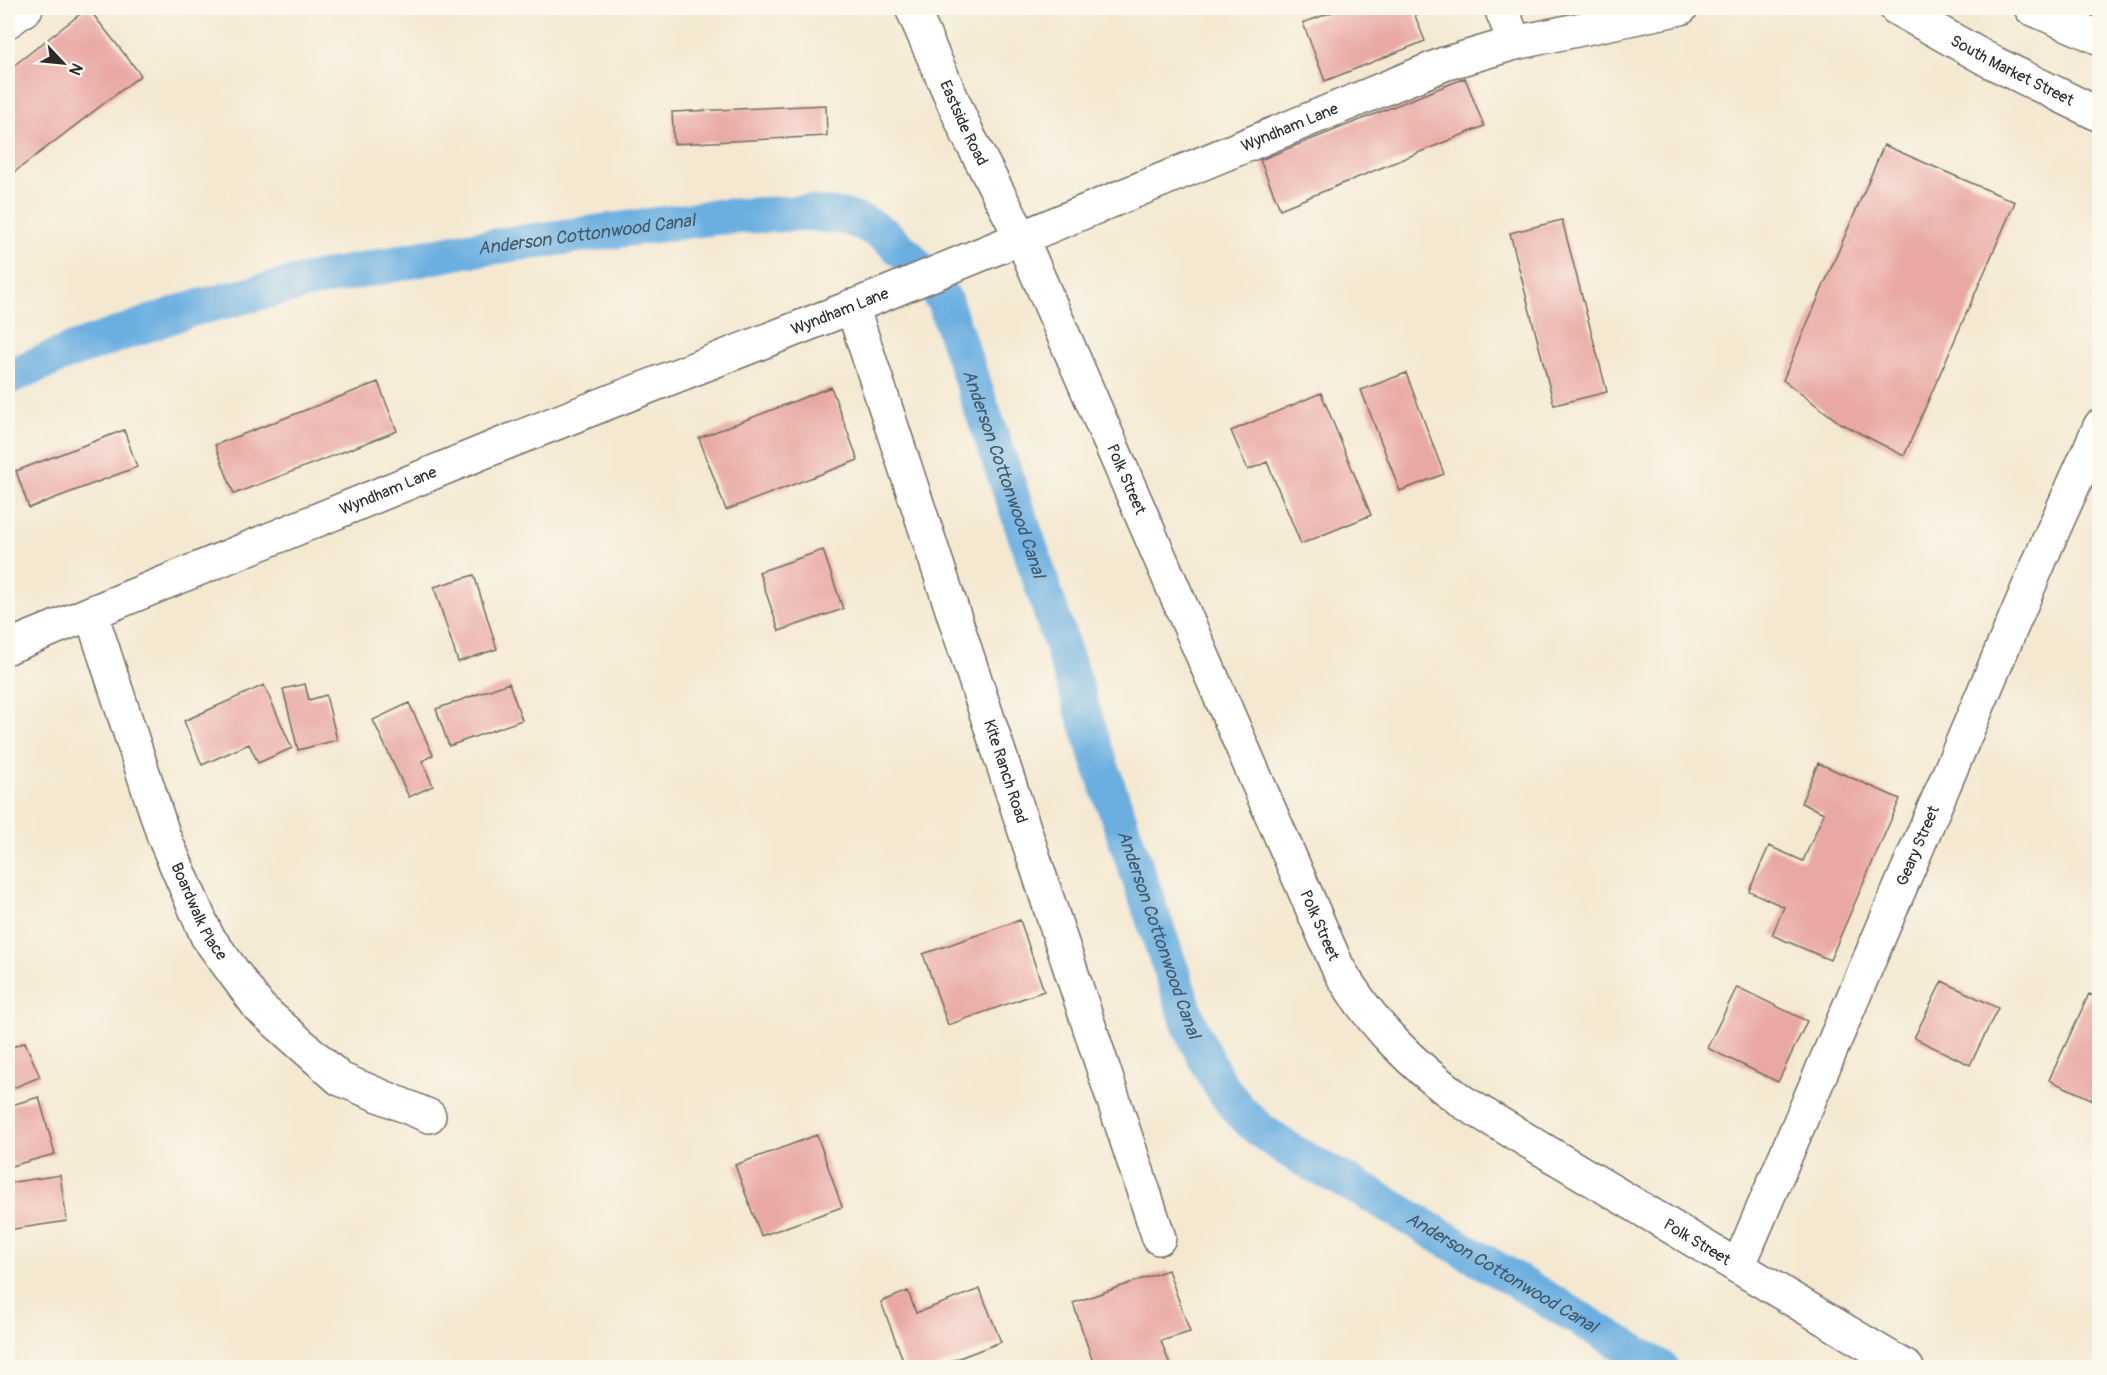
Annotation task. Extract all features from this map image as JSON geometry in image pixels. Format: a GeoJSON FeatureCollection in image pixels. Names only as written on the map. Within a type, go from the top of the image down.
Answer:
{"type":"FeatureCollection","features":[{"type":"Feature","properties":{"kind":"street"},"geometry":{"type":"LineString","coordinates":[[8,21],[26,8]]}},
{"type":"Feature","properties":{"kind":"street","name":"Eastside Road"},"geometry":{"type":"LineString","coordinates":[[912,8],[968,135],[1021,237]]}},
{"type":"Feature","properties":{"kind":"street"},"geometry":{"type":"LineString","coordinates":[[1501,8],[1515,43]]}},
{"type":"Feature","properties":{"kind":"street","name":"Wyndham Lane"},"geometry":{"type":"LineString","coordinates":[[8,646],[505,443],[979,255],[1444,64],[1515,43],[1682,8]]}},
{"type":"Feature","properties":{"kind":"street","name":"South Market Street"},"geometry":{"type":"LineString","coordinates":[[1896,8],[1992,62],[2100,115]]}},
{"type":"Feature","properties":{"kind":"street"},"geometry":{"type":"LineString","coordinates":[[2031,8],[2100,38]]}},
{"type":"Feature","properties":{"kind":"street","name":"Polk Street"},"geometry":{"type":"LineString","coordinates":[[1021,237],[1313,913],[1338,968],[1365,1009],[1396,1046],[1429,1077],[1463,1102],[1907,1368]]}},
{"type":"Feature","properties":{"kind":"street","name":"Kite Ranch Road"},"geometry":{"type":"LineString","coordinates":[[867,300],[1159,1238]]}},
{"type":"Feature","properties":{"kind":"street","name":"Geary Street"},"geometry":{"type":"LineString","coordinates":[[1738,1267],[2047,544],[2100,426]]}},
{"type":"Feature","properties":{"kind":"street","name":"Boardwalk Place"},"geometry":{"type":"LineString","coordinates":[[91,613],[164,837],[207,936],[259,1007],[340,1079],[429,1116]]}},
{"type":"Feature","properties":{"kind":"building"},"geometry":{"type":"Polygon","coordinates":[[[88,8],[141,75],[8,177],[8,70],[88,8]]]}},
{"type":"Feature","properties":{"kind":"building"},"geometry":{"type":"Polygon","coordinates":[[[1343,8],[1412,8],[1425,41],[1325,81],[1303,23],[1343,8]]]}},
{"type":"Feature","properties":{"kind":"building"},"geometry":{"type":"Polygon","coordinates":[[[1465,78],[1484,126],[1280,209],[1260,160],[1465,78]]]}},
{"type":"Feature","properties":{"kind":"building"},"geometry":{"type":"Polygon","coordinates":[[[826,105],[827,136],[674,144],[672,112],[826,105]]]}},
{"type":"Feature","properties":{"kind":"building"},"geometry":{"type":"Polygon","coordinates":[[[1884,145],[2015,202],[1904,456],[1840,423],[1783,380],[1884,145]]]}},
{"type":"Feature","properties":{"kind":"building"},"geometry":{"type":"Polygon","coordinates":[[[1562,220],[1607,392],[1554,405],[1510,233],[1562,220]]]}},
{"type":"Feature","properties":{"kind":"building"},"geometry":{"type":"Polygon","coordinates":[[[1406,373],[1444,474],[1400,491],[1361,390],[1406,373]]]}},
{"type":"Feature","properties":{"kind":"building"},"geometry":{"type":"Polygon","coordinates":[[[378,382],[397,431],[234,494],[215,445],[378,382]]]}},
{"type":"Feature","properties":{"kind":"building"},"geometry":{"type":"Polygon","coordinates":[[[831,387],[858,460],[726,510],[699,438],[831,387]]]}},
{"type":"Feature","properties":{"kind":"building"},"geometry":{"type":"Polygon","coordinates":[[[1321,393],[1371,515],[1301,544],[1267,462],[1248,470],[1231,431],[1321,393]]]}},
{"type":"Feature","properties":{"kind":"building"},"geometry":{"type":"Polygon","coordinates":[[[124,430],[137,467],[29,508],[16,471],[124,430]]]}},
{"type":"Feature","properties":{"kind":"building"},"geometry":{"type":"Polygon","coordinates":[[[823,550],[843,609],[779,631],[759,572],[823,550]]]}},
{"type":"Feature","properties":{"kind":"building"},"geometry":{"type":"Polygon","coordinates":[[[474,575],[497,649],[458,662],[434,587],[474,575]]]}},
{"type":"Feature","properties":{"kind":"building"},"geometry":{"type":"Polygon","coordinates":[[[509,683],[522,720],[449,746],[436,709],[509,683]]]}},
{"type":"Feature","properties":{"kind":"building"},"geometry":{"type":"Polygon","coordinates":[[[305,684],[309,700],[326,695],[337,740],[298,750],[283,689],[305,684]]]}},
{"type":"Feature","properties":{"kind":"building"},"geometry":{"type":"Polygon","coordinates":[[[264,685],[292,748],[258,763],[249,744],[202,765],[184,721],[264,685]]]}},
{"type":"Feature","properties":{"kind":"building"},"geometry":{"type":"Polygon","coordinates":[[[409,703],[433,755],[422,761],[433,786],[409,797],[373,720],[409,703]]]}},
{"type":"Feature","properties":{"kind":"building"},"geometry":{"type":"Polygon","coordinates":[[[1818,763],[1900,799],[1830,960],[1772,935],[1784,907],[1749,891],[1769,846],[1803,861],[1824,813],[1801,803],[1818,763]]]}},
{"type":"Feature","properties":{"kind":"building"},"geometry":{"type":"Polygon","coordinates":[[[1020,920],[1044,991],[948,1025],[923,954],[1020,920]]]}},
{"type":"Feature","properties":{"kind":"building"},"geometry":{"type":"Polygon","coordinates":[[[1942,981],[1998,1008],[1970,1065],[1914,1038],[1942,981]]]}},
{"type":"Feature","properties":{"kind":"building"},"geometry":{"type":"Polygon","coordinates":[[[1737,987],[1807,1021],[1778,1082],[1707,1048],[1737,987]]]}},
{"type":"Feature","properties":{"kind":"building"},"geometry":{"type":"Polygon","coordinates":[[[2089,994],[2100,999],[2100,1103],[2049,1080],[2089,994]]]}},
{"type":"Feature","properties":{"kind":"building"},"geometry":{"type":"Polygon","coordinates":[[[25,1042],[40,1077],[8,1090],[8,1049],[25,1042]]]}},
{"type":"Feature","properties":{"kind":"building"},"geometry":{"type":"Polygon","coordinates":[[[39,1097],[55,1154],[11,1166],[8,1154],[8,1106],[39,1097]]]}},
{"type":"Feature","properties":{"kind":"building"},"geometry":{"type":"Polygon","coordinates":[[[817,1135],[842,1207],[761,1236],[735,1165],[817,1135]]]}},
{"type":"Feature","properties":{"kind":"building"},"geometry":{"type":"Polygon","coordinates":[[[60,1175],[67,1221],[8,1230],[8,1183],[60,1175]]]}},
{"type":"Feature","properties":{"kind":"building"},"geometry":{"type":"Polygon","coordinates":[[[1168,1270],[1190,1332],[1161,1341],[1170,1365],[1161,1368],[1095,1368],[1073,1303],[1168,1270]]]}},
{"type":"Feature","properties":{"kind":"building"},"geometry":{"type":"Polygon","coordinates":[[[980,1289],[1001,1342],[933,1368],[906,1368],[881,1302],[908,1291],[916,1313],[980,1289]]]}},
{"type":"Feature","properties":{"kind":"waterway","name":"Anderson Cottonwood Canal"},"geometry":{"type":"LineString","coordinates":[[8,377],[68,352],[191,309],[303,282],[460,251],[716,217],[807,213],[844,217],[864,223],[885,235],[908,256],[944,300],[1191,1028],[1211,1070],[1227,1095],[1259,1129],[1288,1149],[1380,1200],[1661,1368]]}}]}
